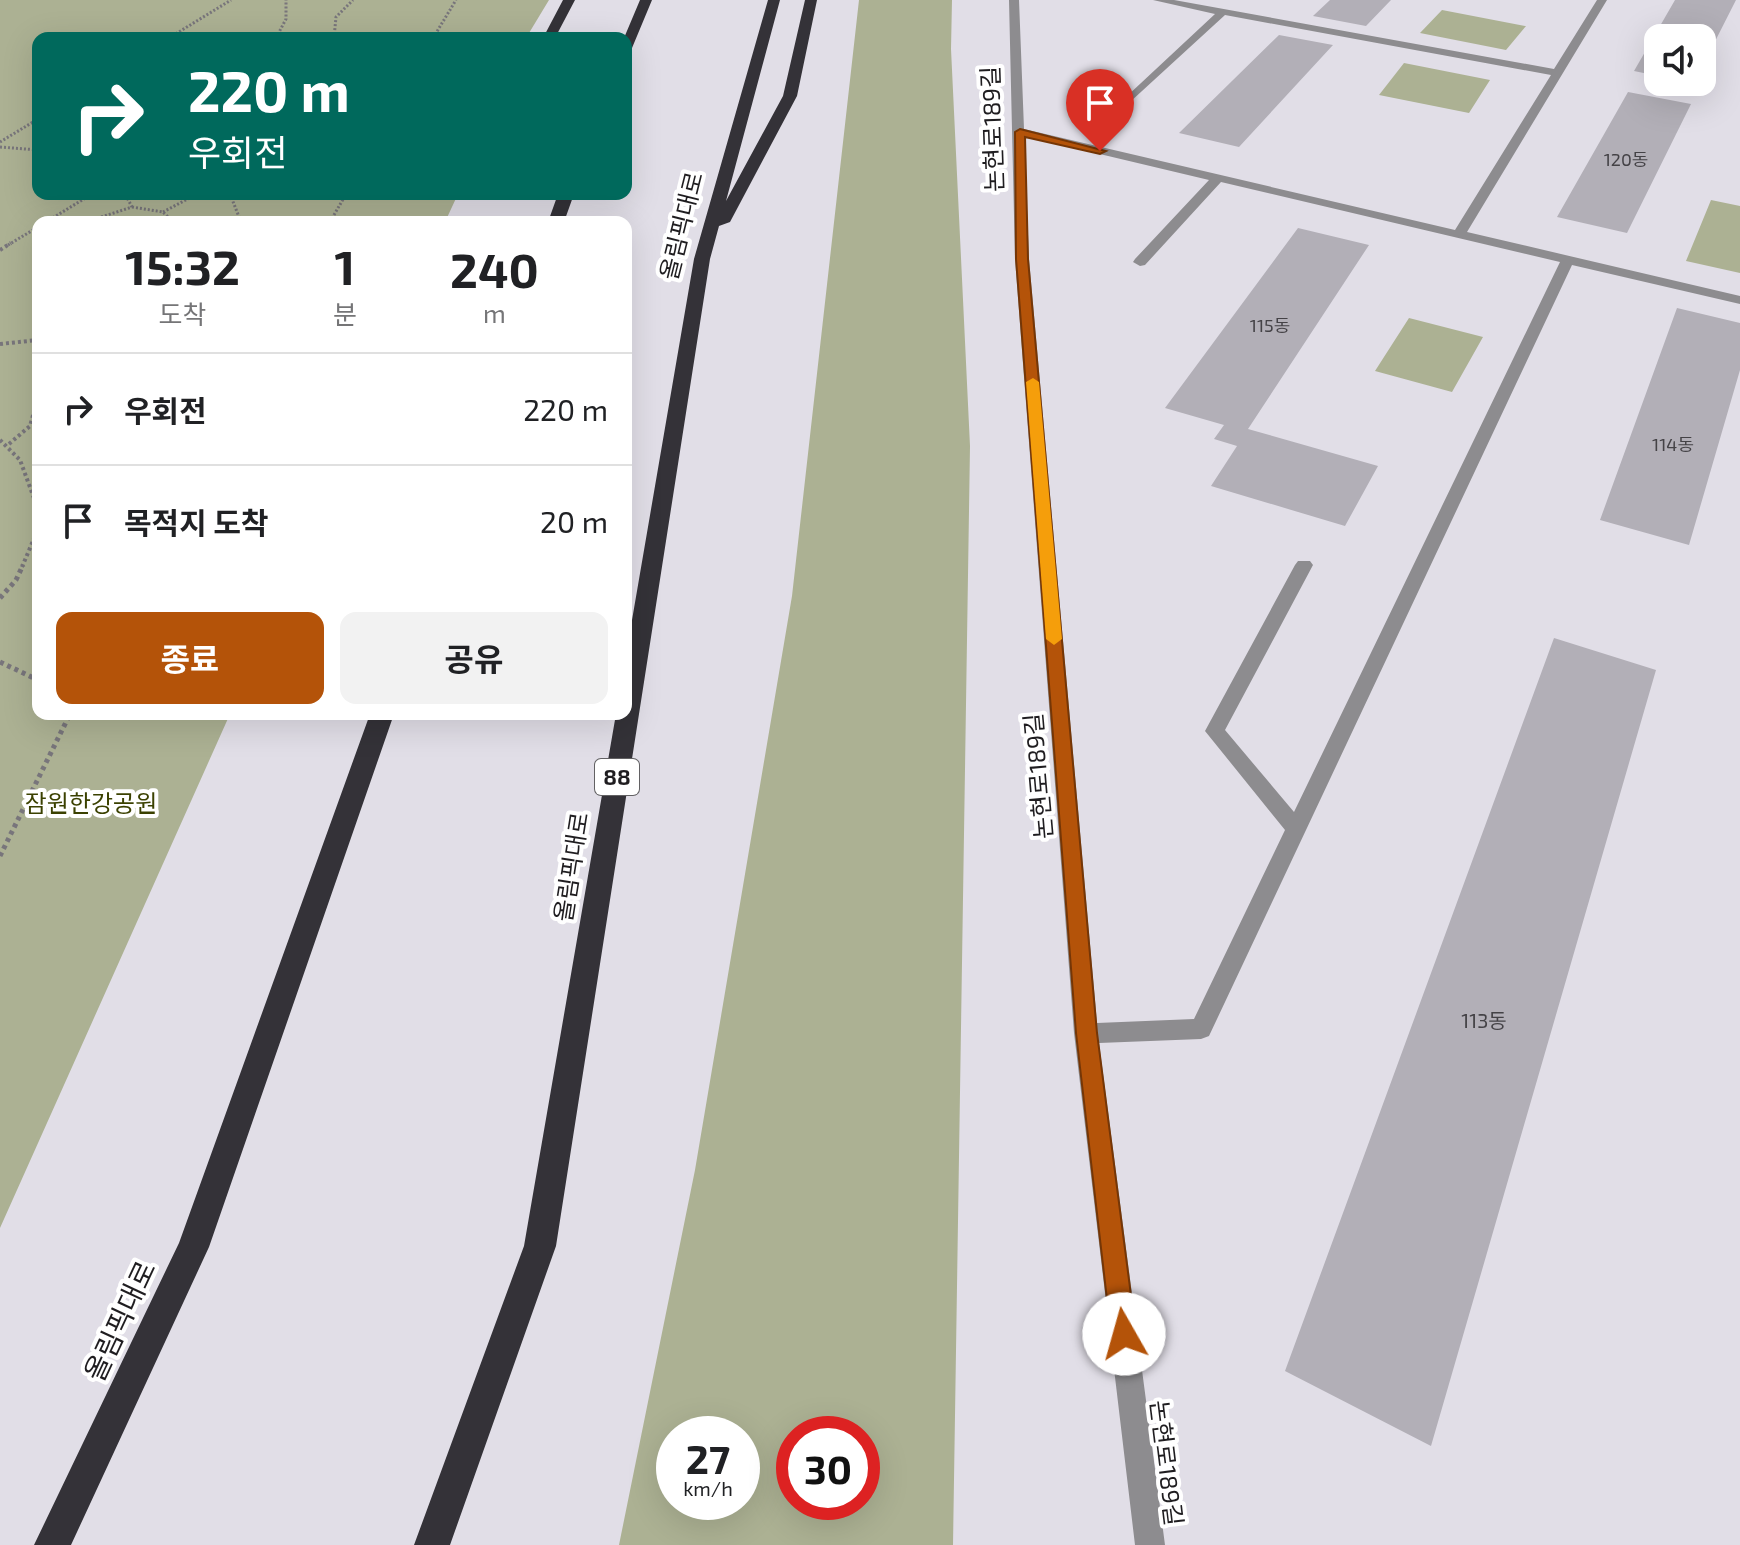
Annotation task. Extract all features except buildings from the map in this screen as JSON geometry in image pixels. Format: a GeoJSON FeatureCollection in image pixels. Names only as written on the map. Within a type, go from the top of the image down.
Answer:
{"type":"FeatureCollection","features":[{"type":"Feature","properties":{"kind":"highway"},"geometry":{"type":"LineString","coordinates":[[552,32],[569,0]]}},
{"type":"Feature","properties":{"kind":"highway"},"geometry":{"type":"LineString","coordinates":[[632,34],[646,0]]}},
{"type":"Feature","properties":{"kind":"highway","name":"올림픽대로"},"geometry":{"type":"LineString","coordinates":[[632,685],[702,259],[774,0]]}},
{"type":"Feature","properties":{"kind":"highway"},"geometry":{"type":"LineString","coordinates":[[702,259],[790,96],[811,0]]}},
{"type":"Feature","properties":{"kind":"highway","name":"올림픽대로"},"geometry":{"type":"LineString","coordinates":[[52,1545],[193,1247],[380,720]]}},
{"type":"Feature","properties":{"kind":"highway","name":"올림픽대로"},"geometry":{"type":"LineString","coordinates":[[432,1545],[540,1246],[626,720]]}},
{"type":"Feature","properties":{"kind":"street","name":"논현로189길"},"geometry":{"type":"LineString","coordinates":[[1014,0],[1022,259],[1086,1033],[1150,1545]]}},
{"type":"Feature","properties":{"kind":"street"},"geometry":{"type":"LineString","coordinates":[[1158,0],[1223,12],[1248,12],[1556,73]]}},
{"type":"Feature","properties":{"kind":"street"},"geometry":{"type":"LineString","coordinates":[[1459,234],[1602,0]]}},
{"type":"Feature","properties":{"kind":"street"},"geometry":{"type":"LineString","coordinates":[[1130,99],[1223,12]]}},
{"type":"Feature","properties":{"kind":"street"},"geometry":{"type":"LineString","coordinates":[[1020,132],[1740,300]]}},
{"type":"Feature","properties":{"kind":"street"},"geometry":{"type":"LineString","coordinates":[[1140,262],[1217,179]]}},
{"type":"Feature","properties":{"kind":"street"},"geometry":{"type":"LineString","coordinates":[[1086,1033],[1201,1029],[1568,260]]}},
{"type":"Feature","properties":{"kind":"street"},"geometry":{"type":"LineString","coordinates":[[1297,830],[1215,731],[1304,565]]}},
{"type":"Feature","properties":{"kind":"path"},"geometry":{"type":"LineString","coordinates":[[179,32],[231,0]]}},
{"type":"Feature","properties":{"kind":"path"},"geometry":{"type":"LineString","coordinates":[[279,32],[286,19],[286,0]]}},
{"type":"Feature","properties":{"kind":"path"},"geometry":{"type":"LineString","coordinates":[[335,32],[336,17],[353,0]]}},
{"type":"Feature","properties":{"kind":"path"},"geometry":{"type":"LineString","coordinates":[[437,32],[456,0]]}},
{"type":"Feature","properties":{"kind":"path"},"geometry":{"type":"LineString","coordinates":[[0,145],[32,123]]}},
{"type":"Feature","properties":{"kind":"path"},"geometry":{"type":"LineString","coordinates":[[0,145],[32,149]]}},
{"type":"Feature","properties":{"kind":"path"},"geometry":{"type":"LineString","coordinates":[[56,216],[81,200]]}},
{"type":"Feature","properties":{"kind":"path"},"geometry":{"type":"LineString","coordinates":[[128,200],[132,207]]}},
{"type":"Feature","properties":{"kind":"path"},"geometry":{"type":"LineString","coordinates":[[163,212],[186,200]]}},
{"type":"Feature","properties":{"kind":"path"},"geometry":{"type":"LineString","coordinates":[[104,216],[132,207],[163,212],[167,216]]}},
{"type":"Feature","properties":{"kind":"path"},"geometry":{"type":"LineString","coordinates":[[0,250],[32,231]]}},
{"type":"Feature","properties":{"kind":"path"},"geometry":{"type":"LineString","coordinates":[[0,344],[32,341]]}},
{"type":"Feature","properties":{"kind":"path"},"geometry":{"type":"LineString","coordinates":[[9,444],[30,426],[32,419]]}},
{"type":"Feature","properties":{"kind":"path"},"geometry":{"type":"LineString","coordinates":[[0,440],[9,444],[32,489]]}},
{"type":"Feature","properties":{"kind":"path"},"geometry":{"type":"LineString","coordinates":[[0,598],[16,580],[32,543]]}},
{"type":"Feature","properties":{"kind":"path"},"geometry":{"type":"LineString","coordinates":[[0,662],[32,677]]}},
{"type":"Feature","properties":{"kind":"path"},"geometry":{"type":"LineString","coordinates":[[0,856],[67,720]]}},
{"type":"Feature","properties":{"kind":"green space","name":"잠원한강공원"},"geometry":{"type":"Polygon","coordinates":[[[0,0],[549,0],[530,32],[32,32],[32,200],[455,200],[448,216],[32,216],[32,720],[227,720],[0,1228],[0,0]]]}},
{"type":"Feature","properties":{"kind":"green space"},"geometry":{"type":"Polygon","coordinates":[[[859,0],[952,0],[951,49],[970,446],[953,1545],[619,1545],[695,1170],[792,596],[859,0]]]}},
{"type":"Feature","properties":{"kind":"green space"},"geometry":{"type":"Polygon","coordinates":[[[1442,10],[1526,26],[1506,50],[1420,33],[1442,10]]]}},
{"type":"Feature","properties":{"kind":"green space"},"geometry":{"type":"Polygon","coordinates":[[[1404,63],[1490,80],[1469,113],[1379,95],[1404,63]]]}},
{"type":"Feature","properties":{"kind":"green space"},"geometry":{"type":"Polygon","coordinates":[[[1711,200],[1740,206],[1740,273],[1686,261],[1711,200]]]}},
{"type":"Feature","properties":{"kind":"green space"},"geometry":{"type":"Polygon","coordinates":[[[1409,318],[1483,337],[1452,392],[1375,371],[1409,318]]]}},
{"type":"Feature","properties":{"kind":"slow traffic"},"geometry":{"type":"LineString","coordinates":[[1033,382],[1054,639]]}},
{"type":"Feature","properties":{"kind":"route"},"geometry":{"type":"LineString","coordinates":[[1100,151],[1020,132],[1022,259],[1086,1033],[1124,1334]]}}]}
